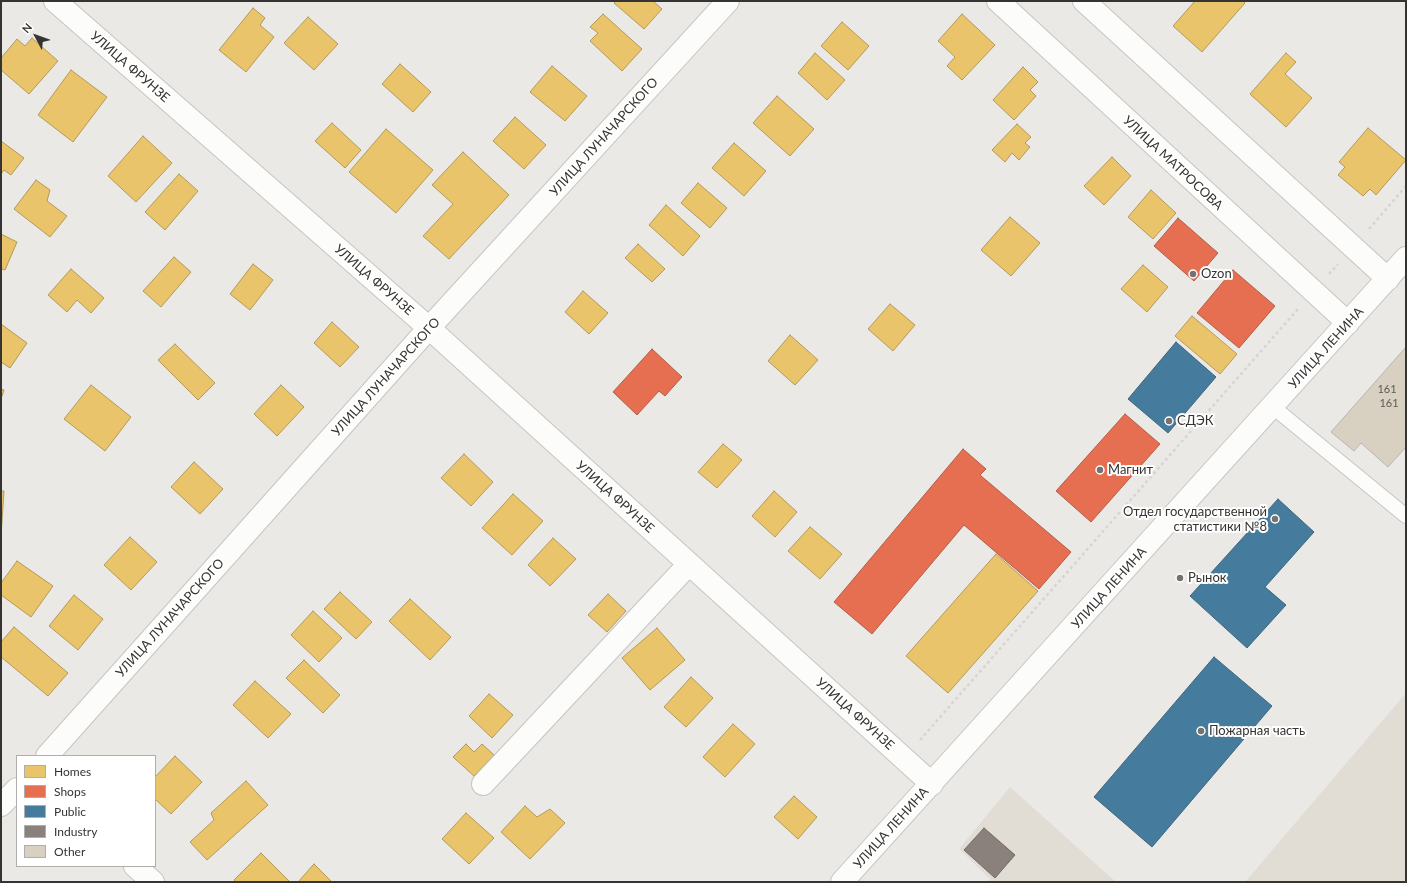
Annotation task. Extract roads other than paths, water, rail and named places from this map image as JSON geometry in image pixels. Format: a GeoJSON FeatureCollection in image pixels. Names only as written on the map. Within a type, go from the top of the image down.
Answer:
{"type":"FeatureCollection","features":[{"type":"Feature","properties":{"kind":"street","name":"УЛИЦА ФРУНЗЕ"},"geometry":{"type":"LineString","coordinates":[[55,1],[429,328],[932,784]]}},
{"type":"Feature","properties":{"kind":"street","name":"УЛИЦА ЛУНАЧАРСКОГО"},"geometry":{"type":"LineString","coordinates":[[48,755],[429,328],[728,1]]}},
{"type":"Feature","properties":{"kind":"street","name":"УЛИЦА МАТРОСОВА"},"geometry":{"type":"LineString","coordinates":[[998,1],[1348,323]]}},
{"type":"Feature","properties":{"kind":"street"},"geometry":{"type":"LineString","coordinates":[[1084,1],[1388,278]]}},
{"type":"Feature","properties":{"kind":"street","name":"УЛИЦА ЛЕНИНА"},"geometry":{"type":"LineString","coordinates":[[842,882],[1273,407],[1406,258]]}},
{"type":"Feature","properties":{"kind":"street"},"geometry":{"type":"LineString","coordinates":[[483,784],[689,564]]}},
{"type":"Feature","properties":{"kind":"street"},"geometry":{"type":"LineString","coordinates":[[1,805],[16,790]]}},
{"type":"Feature","properties":{"kind":"street"},"geometry":{"type":"LineString","coordinates":[[136,867],[153,882]]}},
{"type":"Feature","properties":{"kind":"lane"},"geometry":{"type":"LineString","coordinates":[[1273,407],[1406,516]]}},
{"type":"Feature","properties":{"kind":"place","name":"Ozon"},"geometry":{"type":"Point","coordinates":[1193,274]}},
{"type":"Feature","properties":{"kind":"place","name":"СДЭК"},"geometry":{"type":"Point","coordinates":[1169,421]}},
{"type":"Feature","properties":{"kind":"place","name":"Магнит"},"geometry":{"type":"Point","coordinates":[1100,470]}},
{"type":"Feature","properties":{"kind":"place","name":"Отдел государственной статистики №8"},"geometry":{"type":"Point","coordinates":[1275,519]}},
{"type":"Feature","properties":{"kind":"place","name":"Рынок"},"geometry":{"type":"Point","coordinates":[1180,578]}},
{"type":"Feature","properties":{"kind":"place","name":"Пожарная часть"},"geometry":{"type":"Point","coordinates":[1201,731]}}]}
